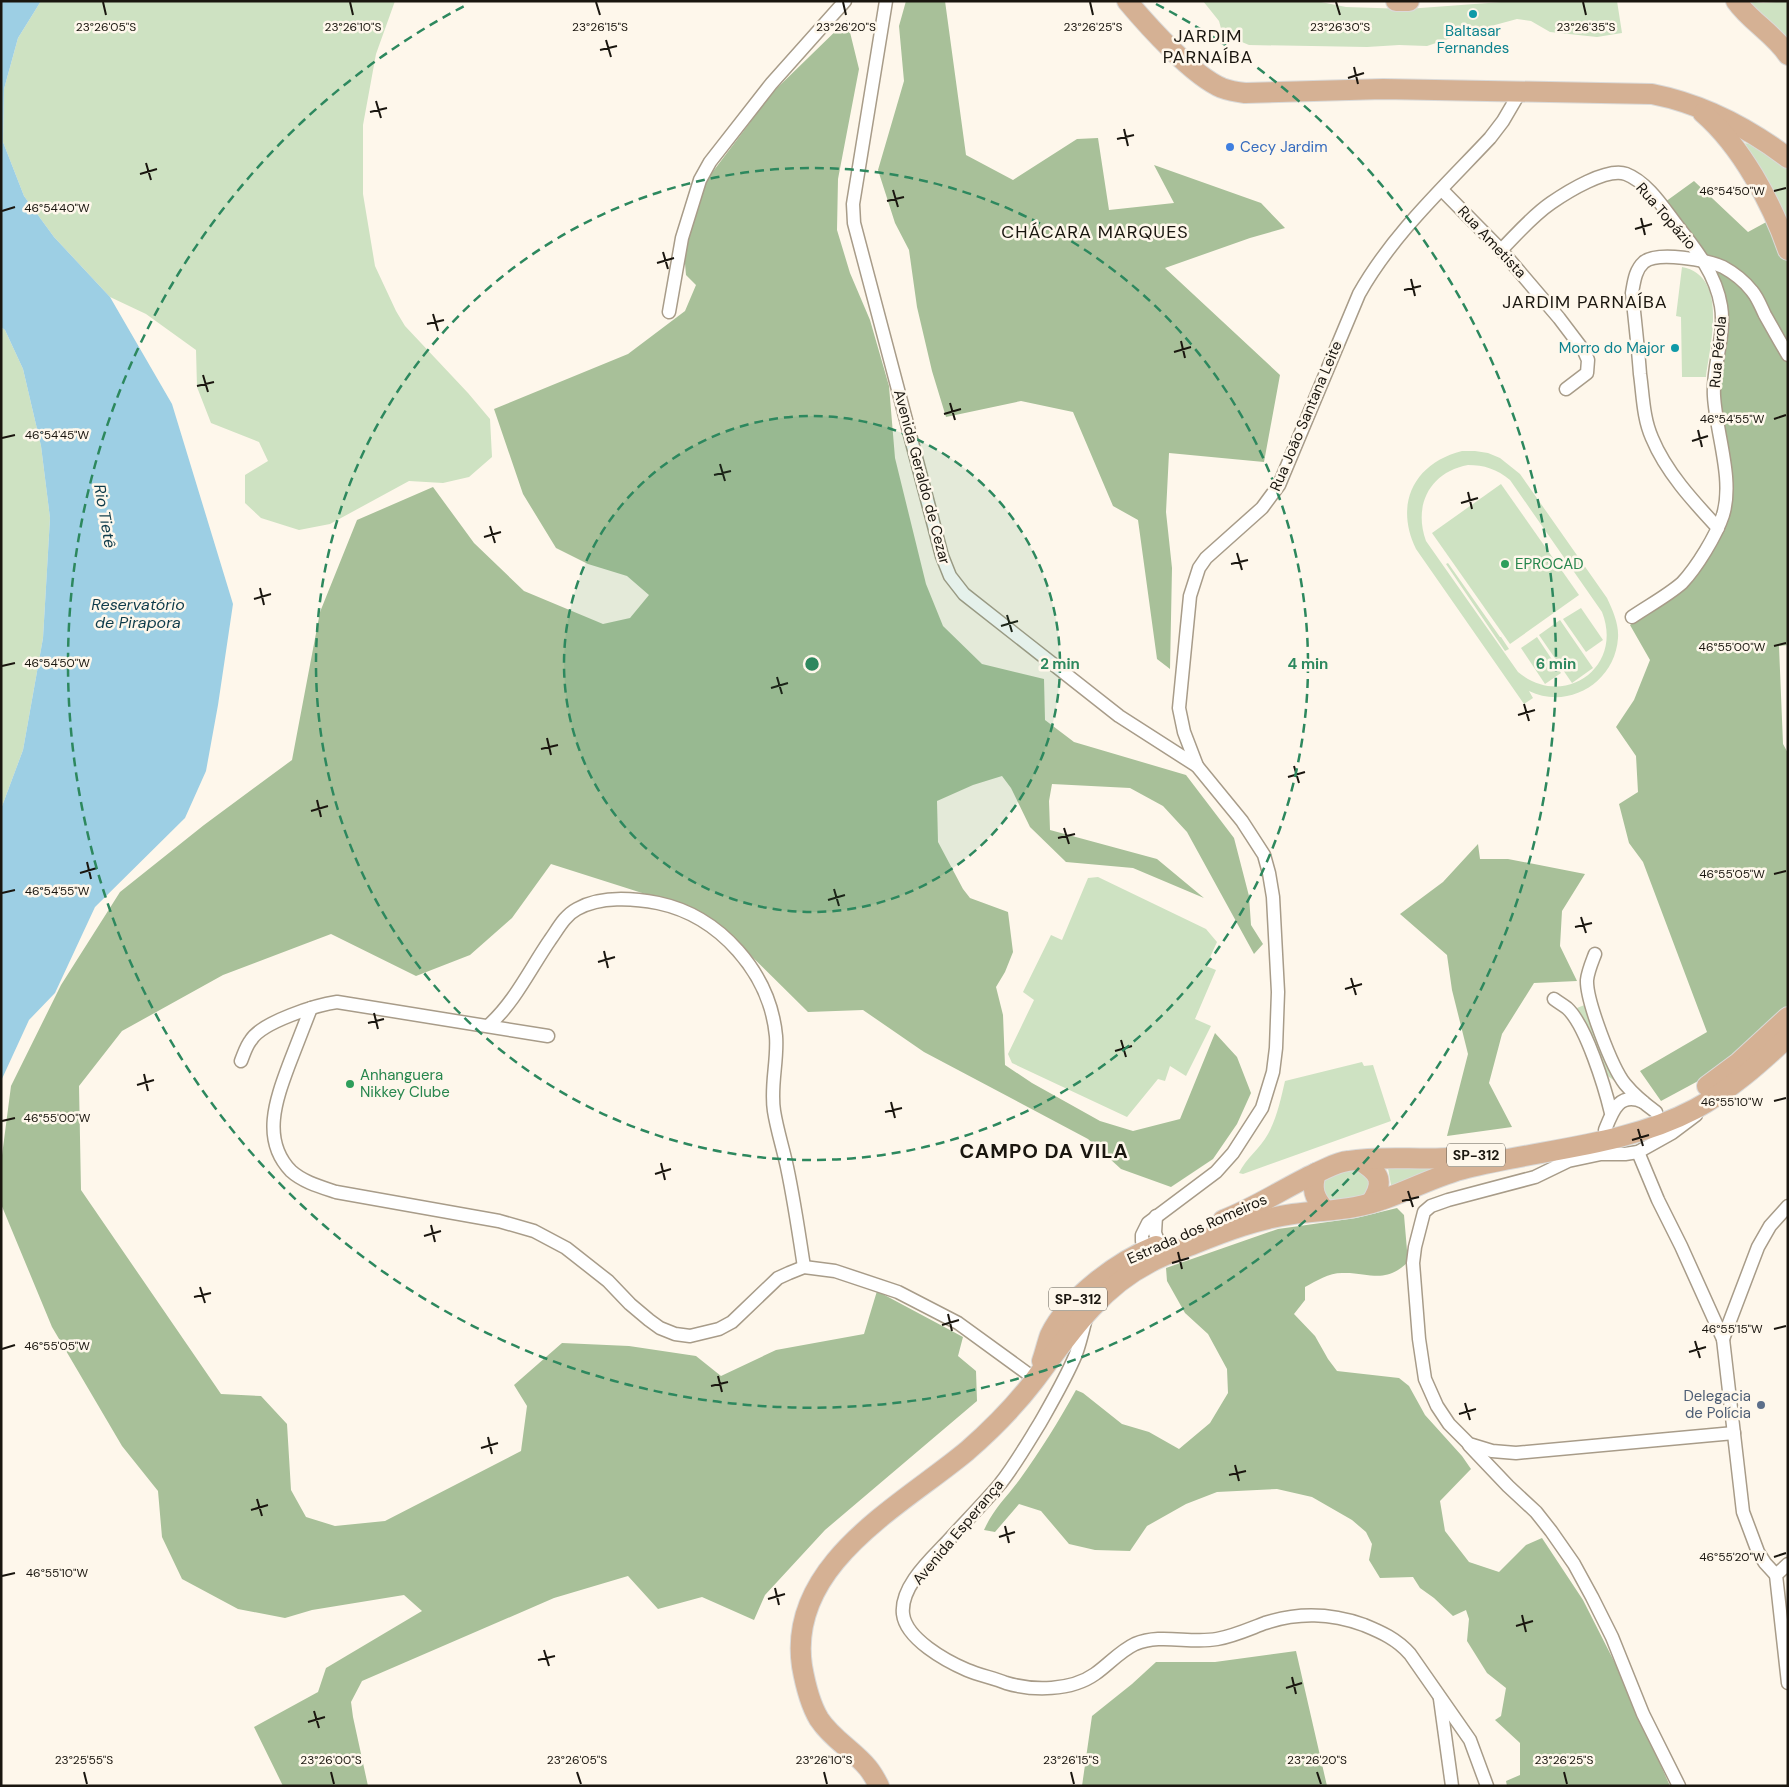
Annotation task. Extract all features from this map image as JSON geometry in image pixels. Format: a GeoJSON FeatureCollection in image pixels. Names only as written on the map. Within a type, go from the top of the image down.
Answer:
{"type":"FeatureCollection","features":[{"type":"Feature","properties":{"kind":"main road"},"geometry":{"type":"LineString","coordinates":[[1127,1],[1142,20],[1191,67],[1206,79],[1233,92],[1383,89],[1633,92],[1652,94],[1689,103],[1728,119],[1752,132],[1788,158]]}},
{"type":"Feature","properties":{"kind":"main road"},"geometry":{"type":"LineString","coordinates":[[1396,1],[1409,1]]}},
{"type":"Feature","properties":{"kind":"main road"},"geometry":{"type":"LineString","coordinates":[[1736,1],[1744,12],[1788,55]]}},
{"type":"Feature","properties":{"kind":"main road"},"geometry":{"type":"LineString","coordinates":[[1689,103],[1712,121],[1745,164],[1766,200],[1788,250]]}},
{"type":"Feature","properties":{"kind":"main road","name":"Estrada dos Romeiros"},"geometry":{"type":"LineString","coordinates":[[879,1786],[868,1768],[818,1718],[804,1680],[801,1658],[801,1633],[813,1597],[836,1560],[867,1528],[979,1440],[1002,1418],[1088,1310],[1118,1282],[1156,1252],[1248,1209],[1316,1173],[1347,1161],[1374,1158],[1444,1159],[1471,1156],[1608,1122],[1649,1107],[1685,1100],[1718,1079],[1788,1017]]}},
{"type":"Feature","properties":{"kind":"main road","name":"Estrada dos Romeiros"},"geometry":{"type":"LineString","coordinates":[[1037,1376],[1050,1335],[1061,1317],[1093,1284],[1130,1257],[1156,1252],[1268,1218],[1352,1208],[1371,1203],[1454,1171],[1559,1156],[1669,1121],[1706,1103],[1748,1074],[1788,1037]]}},
{"type":"Feature","properties":{"kind":"main road"},"geometry":{"type":"LineString","coordinates":[[1359,1160],[1370,1166],[1379,1177],[1379,1187],[1371,1203]]}},
{"type":"Feature","properties":{"kind":"main road"},"geometry":{"type":"LineString","coordinates":[[1316,1173],[1312,1188],[1318,1202],[1325,1210]]}},
{"type":"Feature","properties":{"kind":"street"},"geometry":{"type":"LineString","coordinates":[[669,312],[682,238],[700,180],[710,162],[771,84],[845,1]]}},
{"type":"Feature","properties":{"kind":"street","name":"Avenida Geraldo de Cezar"},"geometry":{"type":"LineString","coordinates":[[886,1],[853,204],[854,223],[942,556],[950,576],[964,594],[1119,716],[1197,766],[1242,821],[1264,855],[1269,873],[1273,897],[1278,992],[1273,1072],[1262,1108],[1233,1153],[1216,1172],[1156,1216],[1144,1229],[1142,1241],[1156,1252]]}},
{"type":"Feature","properties":{"kind":"street","name":"Rua João Santana Leite"},"geometry":{"type":"LineString","coordinates":[[1197,766],[1184,732],[1179,708],[1190,596],[1199,568],[1206,558],[1262,508],[1279,485],[1359,294],[1368,278],[1398,238],[1490,138],[1503,122],[1520,92]]}},
{"type":"Feature","properties":{"kind":"street","name":"Rua Topázio"},"geometry":{"type":"LineString","coordinates":[[1501,250],[1550,203],[1599,177],[1619,172],[1628,174],[1648,191],[1683,232],[1704,262]]}},
{"type":"Feature","properties":{"kind":"street","name":"Rua Ametista"},"geometry":{"type":"LineString","coordinates":[[1442,190],[1501,250],[1559,318],[1584,351],[1588,360],[1589,367],[1587,372],[1566,389]]}},
{"type":"Feature","properties":{"kind":"street"},"geometry":{"type":"LineString","coordinates":[[1718,528],[1700,509],[1675,477],[1651,436],[1645,415],[1632,293],[1634,279],[1639,268],[1646,261],[1654,257],[1664,256],[1704,262],[1731,272],[1753,292],[1788,355]]}},
{"type":"Feature","properties":{"kind":"street","name":"Rua Pérola"},"geometry":{"type":"LineString","coordinates":[[1632,617],[1681,583],[1696,564],[1718,528],[1726,503],[1714,391],[1722,315],[1718,294],[1704,262]]}},
{"type":"Feature","properties":{"kind":"street"},"geometry":{"type":"LineString","coordinates":[[488,1026],[501,1015],[511,1002],[539,955],[565,917],[577,909],[592,903],[639,899],[673,906],[704,920],[730,941],[747,962],[762,986],[771,1012],[776,1036],[772,1096],[774,1112],[794,1202],[804,1267]]}},
{"type":"Feature","properties":{"kind":"street"},"geometry":{"type":"LineString","coordinates":[[1595,954],[1587,980],[1588,994],[1603,1037],[1623,1082],[1649,1107]]}},
{"type":"Feature","properties":{"kind":"street"},"geometry":{"type":"LineString","coordinates":[[1554,999],[1567,1009],[1580,1028],[1599,1072],[1608,1122]]}},
{"type":"Feature","properties":{"kind":"street"},"geometry":{"type":"LineString","coordinates":[[240,1061],[251,1039],[258,1032],[311,1008],[337,1002],[548,1036]]}},
{"type":"Feature","properties":{"kind":"street"},"geometry":{"type":"LineString","coordinates":[[311,1008],[277,1098],[273,1120],[275,1140],[282,1158],[292,1171],[304,1180],[336,1192],[499,1221],[534,1231],[566,1248],[608,1281],[630,1304],[649,1320],[660,1328],[675,1334],[690,1336],[719,1329],[732,1322],[778,1278],[804,1267],[836,1271],[898,1292],[958,1323],[1037,1376]]}},
{"type":"Feature","properties":{"kind":"street"},"geometry":{"type":"LineString","coordinates":[[1679,1786],[1643,1714],[1608,1629],[1574,1564],[1552,1531],[1536,1512],[1508,1486],[1449,1424],[1437,1406],[1426,1379],[1418,1339],[1413,1263],[1424,1212],[1431,1206],[1529,1180],[1559,1156],[1638,1152],[1685,1125],[1706,1103]]}},
{"type":"Feature","properties":{"kind":"street"},"geometry":{"type":"LineString","coordinates":[[1638,1152],[1658,1200],[1723,1339],[1743,1512],[1758,1552],[1776,1575],[1788,1684]]}},
{"type":"Feature","properties":{"kind":"street"},"geometry":{"type":"LineString","coordinates":[[1723,1339],[1758,1247],[1770,1226],[1788,1206]]}},
{"type":"Feature","properties":{"kind":"street","name":"Avenida Esperança"},"geometry":{"type":"LineString","coordinates":[[1093,1284],[1076,1353],[1055,1396],[1018,1458],[1000,1484],[918,1574],[906,1595],[903,1607],[904,1616],[906,1624],[912,1633],[924,1645],[966,1670],[1010,1684],[1032,1687],[1072,1685],[1084,1681],[1125,1651],[1145,1641],[1218,1639],[1290,1617],[1317,1614],[1343,1618],[1386,1634],[1402,1645],[1470,1740],[1486,1786]]}},
{"type":"Feature","properties":{"kind":"street"},"geometry":{"type":"LineString","coordinates":[[1469,1444],[1492,1451],[1516,1453],[1734,1433]]}},
{"type":"Feature","properties":{"kind":"street"},"geometry":{"type":"LineString","coordinates":[[1776,1575],[1788,1564]]}},
{"type":"Feature","properties":{"kind":"street"},"geometry":{"type":"LineString","coordinates":[[1440,1696],[1452,1786]]}},
{"type":"Feature","properties":{"kind":"green space"},"geometry":{"type":"Polygon","coordinates":[[[41,1],[395,1],[376,54],[363,125],[363,194],[375,266],[405,326],[490,419],[492,457],[469,477],[443,483],[409,481],[330,524],[299,530],[261,518],[245,503],[245,475],[268,461],[259,442],[211,423],[197,387],[196,350],[146,314],[110,297],[54,237],[24,196],[3,142],[4,89],[18,38],[41,1]]]}},
{"type":"Feature","properties":{"kind":"green space"},"geometry":{"type":"Polygon","coordinates":[[[906,1],[945,1],[966,155],[1013,180],[1077,139],[1098,138],[1109,210],[1174,203],[1154,165],[1261,203],[1285,228],[1250,238],[1165,268],[1280,375],[1264,462],[1169,453],[1166,512],[1172,568],[1170,669],[1157,659],[1138,520],[1113,506],[1073,412],[1021,401],[946,417],[932,371],[917,307],[909,250],[895,223],[878,170],[904,81],[899,26],[906,1]]]}},
{"type":"Feature","properties":{"kind":"green space"},"geometry":{"type":"Polygon","coordinates":[[[1203,1],[1316,1],[1346,7],[1407,9],[1515,1],[1617,1],[1622,33],[1597,37],[1550,32],[1531,21],[1517,19],[1427,46],[1249,45],[1222,32],[1219,21],[1203,1]]]}},
{"type":"Feature","properties":{"kind":"green space"},"geometry":{"type":"Polygon","coordinates":[[[1747,1],[1763,3],[1788,1],[1788,48],[1747,1]]]}},
{"type":"Feature","properties":{"kind":"green space"},"geometry":{"type":"Polygon","coordinates":[[[847,20],[859,69],[838,179],[837,230],[850,273],[870,320],[889,386],[895,458],[926,584],[943,626],[982,664],[1044,679],[1045,720],[1074,742],[1186,775],[1234,838],[1249,896],[1251,925],[1263,944],[1254,954],[1187,832],[1163,806],[1130,788],[1052,784],[1049,801],[1050,830],[1157,859],[1204,898],[1133,868],[1066,862],[1030,827],[1011,788],[1002,776],[973,785],[937,801],[938,842],[963,889],[970,898],[1008,912],[1013,952],[1005,972],[996,987],[1003,1015],[1005,1065],[1032,1083],[1100,1121],[1133,1131],[1180,1119],[1215,1033],[1237,1057],[1251,1093],[1237,1124],[1213,1159],[1171,1187],[1121,1169],[1088,1139],[924,1052],[863,1010],[808,1012],[725,930],[683,906],[551,864],[512,918],[470,955],[416,976],[331,934],[223,975],[122,1031],[79,1086],[81,1190],[221,1394],[261,1396],[287,1424],[291,1490],[306,1517],[335,1526],[385,1521],[521,1451],[527,1406],[514,1385],[562,1343],[629,1346],[696,1356],[721,1376],[776,1350],[864,1334],[877,1291],[963,1337],[958,1356],[976,1371],[977,1401],[825,1530],[765,1595],[754,1620],[702,1597],[658,1609],[628,1576],[554,1598],[362,1681],[351,1702],[368,1786],[283,1786],[254,1727],[318,1692],[326,1668],[422,1611],[404,1595],[312,1610],[285,1618],[238,1609],[182,1579],[162,1537],[158,1491],[122,1446],[52,1327],[1,1204],[1,1163],[11,1086],[61,985],[120,892],[204,825],[292,760],[320,612],[357,520],[433,487],[474,543],[524,591],[603,624],[630,618],[649,595],[627,576],[588,564],[556,548],[523,494],[494,409],[628,354],[685,311],[696,285],[686,275],[684,252],[702,186],[773,92],[847,20]]]}},
{"type":"Feature","properties":{"kind":"green space"},"geometry":{"type":"Polygon","coordinates":[[[1745,143],[1753,145],[1788,167],[1788,224],[1745,143]]]}},
{"type":"Feature","properties":{"kind":"green space"},"geometry":{"type":"Polygon","coordinates":[[[1694,181],[1748,232],[1770,220],[1788,264],[1788,645],[1779,646],[1783,744],[1788,753],[1788,1007],[1732,1058],[1700,1080],[1661,1101],[1640,1071],[1707,1032],[1643,862],[1629,843],[1619,804],[1638,792],[1636,756],[1616,727],[1634,700],[1650,660],[1630,625],[1693,581],[1724,528],[1716,408],[1726,315],[1665,202],[1694,181]]]}},
{"type":"Feature","properties":{"kind":"green space"},"geometry":{"type":"Polygon","coordinates":[[[1682,267],[1697,273],[1706,283],[1711,297],[1713,331],[1706,377],[1682,377],[1681,317],[1676,316],[1682,267]]]}},
{"type":"Feature","properties":{"kind":"green space"},"geometry":{"type":"Polygon","coordinates":[[[1,327],[5,330],[23,369],[41,446],[50,518],[43,638],[23,750],[1,809],[1,327]]]}},
{"type":"Feature","properties":{"kind":"green space"},"geometry":{"type":"Polygon","coordinates":[[[1462,451],[1488,453],[1500,458],[1520,474],[1607,598],[1618,628],[1615,654],[1599,680],[1587,688],[1574,694],[1559,697],[1544,696],[1529,691],[1533,698],[1524,704],[1416,549],[1407,516],[1408,501],[1421,475],[1431,465],[1445,457],[1462,451]],[[1474,465],[1455,469],[1444,475],[1428,492],[1422,515],[1426,541],[1518,672],[1536,683],[1554,686],[1571,684],[1586,677],[1597,665],[1605,650],[1607,632],[1602,612],[1510,480],[1495,470],[1474,465]]]}},
{"type":"Feature","properties":{"kind":"green space","name":"EPROCAD"},"geometry":{"type":"Polygon","coordinates":[[[1501,484],[1579,595],[1510,644],[1432,533],[1501,484]]]}},
{"type":"Feature","properties":{"kind":"green space"},"geometry":{"type":"Polygon","coordinates":[[[1448,563],[1509,649],[1505,651],[1446,564],[1448,563]]]}},
{"type":"Feature","properties":{"kind":"green space"},"geometry":{"type":"Polygon","coordinates":[[[1581,608],[1603,640],[1586,652],[1563,619],[1581,608]]]}},
{"type":"Feature","properties":{"kind":"green space"},"geometry":{"type":"Polygon","coordinates":[[[1560,620],[1593,668],[1572,683],[1539,635],[1560,620]]]}},
{"type":"Feature","properties":{"kind":"green space"},"geometry":{"type":"Polygon","coordinates":[[[1537,637],[1561,673],[1545,684],[1521,648],[1537,637]]]}},
{"type":"Feature","properties":{"kind":"green space"},"geometry":{"type":"Polygon","coordinates":[[[1478,844],[1480,859],[1508,859],[1585,874],[1562,911],[1560,946],[1577,981],[1534,983],[1502,1034],[1489,1083],[1512,1127],[1447,1136],[1468,1054],[1452,990],[1447,955],[1400,914],[1443,882],[1478,844]]]}},
{"type":"Feature","properties":{"kind":"green space"},"geometry":{"type":"Polygon","coordinates":[[[1098,877],[1206,929],[1217,942],[1206,966],[1216,970],[1195,1019],[1211,1026],[1186,1076],[1170,1066],[1165,1081],[1158,1079],[1127,1117],[1012,1063],[1008,1054],[1034,1000],[1023,992],[1051,935],[1062,940],[1088,878],[1098,877]]]}},
{"type":"Feature","properties":{"kind":"green space"},"geometry":{"type":"Polygon","coordinates":[[[1587,1004],[1619,1084],[1605,1074],[1577,1008],[1587,1004]]]}},
{"type":"Feature","properties":{"kind":"green space"},"geometry":{"type":"Polygon","coordinates":[[[1362,1062],[1364,1066],[1373,1065],[1391,1121],[1243,1174],[1239,1173],[1271,1128],[1285,1081],[1362,1062]]]}},
{"type":"Feature","properties":{"kind":"green space"},"geometry":{"type":"Polygon","coordinates":[[[1385,1166],[1441,1168],[1392,1191],[1388,1168],[1385,1166]]]}},
{"type":"Feature","properties":{"kind":"green space"},"geometry":{"type":"Polygon","coordinates":[[[1354,1168],[1365,1168],[1373,1193],[1341,1206],[1323,1199],[1324,1179],[1354,1168]]]}},
{"type":"Feature","properties":{"kind":"green space"},"geometry":{"type":"Polygon","coordinates":[[[1397,1208],[1404,1215],[1408,1262],[1392,1273],[1384,1275],[1342,1273],[1332,1274],[1323,1278],[1305,1287],[1305,1300],[1294,1314],[1315,1336],[1337,1371],[1399,1378],[1409,1386],[1425,1415],[1462,1456],[1471,1469],[1440,1501],[1445,1531],[1469,1562],[1499,1572],[1526,1545],[1542,1538],[1583,1600],[1618,1669],[1670,1786],[1507,1786],[1506,1781],[1520,1775],[1520,1743],[1495,1720],[1501,1716],[1506,1688],[1487,1673],[1467,1641],[1469,1619],[1466,1610],[1453,1616],[1420,1588],[1413,1577],[1380,1578],[1369,1560],[1372,1544],[1366,1532],[1352,1520],[1312,1497],[1277,1489],[1217,1492],[1186,1504],[1147,1526],[1130,1551],[1095,1550],[1069,1544],[1041,1511],[1019,1504],[995,1532],[984,1530],[996,1509],[1042,1447],[1076,1390],[1083,1393],[1122,1424],[1149,1432],[1179,1449],[1210,1423],[1228,1393],[1227,1369],[1208,1334],[1185,1313],[1167,1281],[1166,1268],[1278,1229],[1356,1218],[1397,1208]]]}},
{"type":"Feature","properties":{"kind":"green space"},"geometry":{"type":"Polygon","coordinates":[[[1296,1651],[1327,1786],[1082,1786],[1092,1716],[1156,1662],[1215,1662],[1296,1651]]]}},
{"type":"Feature","properties":{"kind":"water","name":"Reservatório de Pirapora"},"geometry":{"type":"Polygon","coordinates":[[[1,1],[41,1],[18,38],[4,89],[3,142],[24,196],[54,237],[110,297],[172,404],[233,604],[206,771],[185,818],[95,907],[55,993],[29,1020],[1,1081],[1,809],[23,750],[43,638],[50,518],[41,446],[23,369],[5,330],[1,327],[1,1]]]}},
{"type":"Feature","properties":{"kind":"place","name":"Baltasar Fernandes"},"geometry":{"type":"Point","coordinates":[1473,14]}},
{"type":"Feature","properties":{"kind":"place","name":"Cecy Jardim"},"geometry":{"type":"Point","coordinates":[1230,147]}},
{"type":"Feature","properties":{"kind":"place","name":"Morro do Major"},"geometry":{"type":"Point","coordinates":[1675,348]}},
{"type":"Feature","properties":{"kind":"place","name":"EPROCAD"},"geometry":{"type":"Point","coordinates":[1505,564]}},
{"type":"Feature","properties":{"kind":"place","name":"Anhanguera Nikkey Clube"},"geometry":{"type":"Point","coordinates":[350,1084]}},
{"type":"Feature","properties":{"kind":"place","name":"Delegacia de Polícia"},"geometry":{"type":"Point","coordinates":[1761,1405]}},
{"type":"Feature","properties":{"kind":"district","name":"JARDIM PARNAÍBA"},"geometry":{"type":"Point","coordinates":[1208,46]}},
{"type":"Feature","properties":{"kind":"district","name":"CHÁCARA MARQUES"},"geometry":{"type":"Point","coordinates":[1095,232]}},
{"type":"Feature","properties":{"kind":"district","name":"JARDIM PARNAÍBA"},"geometry":{"type":"Point","coordinates":[1585,302]}},
{"type":"Feature","properties":{"kind":"district","name":"CAMPO DA VILA"},"geometry":{"type":"Point","coordinates":[1044,1151]}},
{"type":"Feature","properties":{"kind":"water label","name":"Rio Tietê"},"geometry":{"type":"Point","coordinates":[105,516]}}]}
